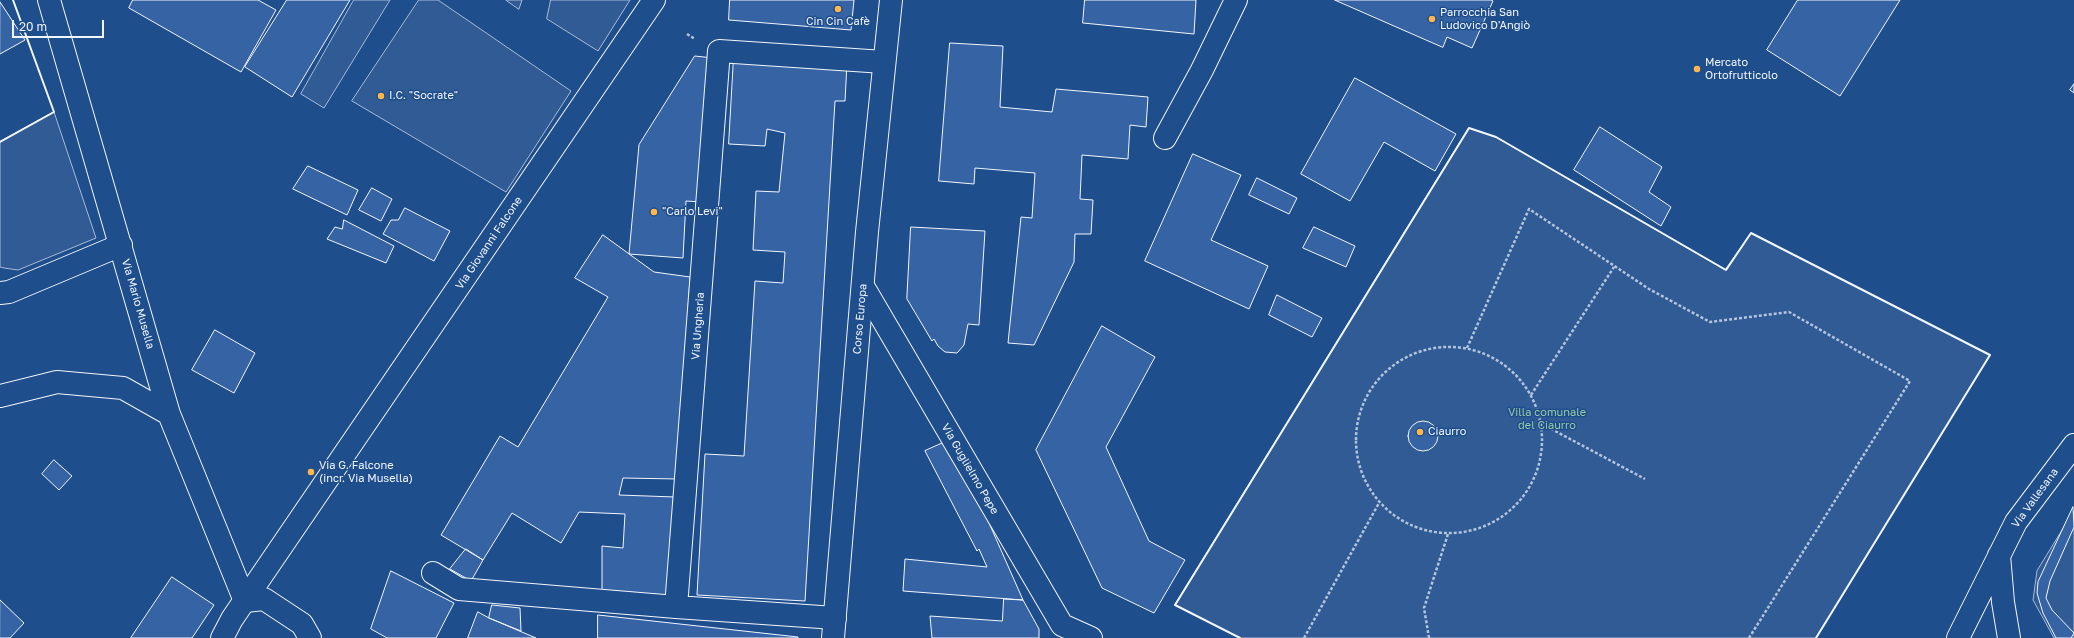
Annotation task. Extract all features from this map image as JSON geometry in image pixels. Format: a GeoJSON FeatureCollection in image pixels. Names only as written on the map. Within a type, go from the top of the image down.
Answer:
{"type":"FeatureCollection","features":[{"type":"Feature","properties":{"kind":"street","name":"Via Mario Musella"},"geometry":{"type":"LineString","coordinates":[[48,0],[121,244],[169,414],[245,601]]}},
{"type":"Feature","properties":{"kind":"street","name":"Via Giovanni Falcone"},"geometry":{"type":"LineString","coordinates":[[222,638],[232,619],[654,0]]}},
{"type":"Feature","properties":{"kind":"street","name":"Corso Europa"},"geometry":{"type":"LineString","coordinates":[[834,628],[863,286],[891,0]]}},
{"type":"Feature","properties":{"kind":"street"},"geometry":{"type":"LineString","coordinates":[[1165,138],[1202,70],[1236,0]]}},
{"type":"Feature","properties":{"kind":"street","name":"Via Ungheria"},"geometry":{"type":"LineString","coordinates":[[676,607],[719,51],[884,62]]}},
{"type":"Feature","properties":{"kind":"street"},"geometry":{"type":"LineString","coordinates":[[0,292],[8,292],[121,244]]}},
{"type":"Feature","properties":{"kind":"street","name":"Via Guglielmo Pepe"},"geometry":{"type":"LineString","coordinates":[[863,286],[1062,625],[1091,638]]}},
{"type":"Feature","properties":{"kind":"street"},"geometry":{"type":"LineString","coordinates":[[0,396],[57,382],[123,388],[169,414]]}},
{"type":"Feature","properties":{"kind":"street","name":"Via Vallesana"},"geometry":{"type":"LineString","coordinates":[[1958,638],[1999,553],[2016,522],[2074,445]]}},
{"type":"Feature","properties":{"kind":"street"},"geometry":{"type":"LineString","coordinates":[[1999,553],[2003,602],[2009,638]]}},
{"type":"Feature","properties":{"kind":"street"},"geometry":{"type":"LineString","coordinates":[[433,573],[459,588],[676,607],[834,628]]}},
{"type":"Feature","properties":{"kind":"street"},"geometry":{"type":"LineString","coordinates":[[245,601],[264,600],[302,624],[310,638]]}},
{"type":"Feature","properties":{"kind":"path"},"geometry":{"type":"LineString","coordinates":[[1467,348],[1529,209],[1649,289],[1710,322],[1789,312],[1910,381],[1749,638]]}},
{"type":"Feature","properties":{"kind":"path"},"geometry":{"type":"LineString","coordinates":[[1531,395],[1614,267]]}},
{"type":"Feature","properties":{"kind":"path"},"geometry":{"type":"LineString","coordinates":[[1438,347],[1467,348],[1493,357],[1515,374],[1531,395],[1541,424],[1542,451],[1535,478],[1520,501],[1500,519],[1475,530],[1448,534],[1422,530],[1405,522],[1379,503],[1363,478],[1356,450],[1358,421],[1368,394],[1386,371],[1410,355],[1438,347]]}},
{"type":"Feature","properties":{"kind":"path"},"geometry":{"type":"LineString","coordinates":[[1541,424],[1645,479]]}},
{"type":"Feature","properties":{"kind":"path"},"geometry":{"type":"LineString","coordinates":[[1304,638],[1379,503]]}},
{"type":"Feature","properties":{"kind":"path"},"geometry":{"type":"LineString","coordinates":[[1429,638],[1424,608],[1448,534]]}},
{"type":"Feature","properties":{"kind":"shaded area"},"geometry":{"type":"Polygon","coordinates":[[[354,0],[390,0],[324,108],[301,94],[354,0]]]}},
{"type":"Feature","properties":{"kind":"shaded area"},"geometry":{"type":"Polygon","coordinates":[[[419,0],[438,0],[571,91],[506,192],[352,101],[419,0]]]}},
{"type":"Feature","properties":{"kind":"shaded area"},"geometry":{"type":"Polygon","coordinates":[[[506,0],[522,0],[519,9],[506,0]]]}},
{"type":"Feature","properties":{"kind":"shaded area"},"geometry":{"type":"Polygon","coordinates":[[[551,0],[630,0],[598,51],[547,19],[551,0]]]}},
{"type":"Feature","properties":{"kind":"shaded area"},"geometry":{"type":"Polygon","coordinates":[[[54,112],[96,238],[18,270],[0,267],[0,142],[54,112]]]}},
{"type":"Feature","properties":{"kind":"shaded area","name":"Villa comunale del Ciaurro"},"geometry":{"type":"Polygon","coordinates":[[[1469,128],[1496,137],[1725,270],[1751,233],[1990,355],[1816,638],[1240,638],[1175,605],[1469,128]]]}},
{"type":"Feature","properties":{"kind":"shaded area"},"geometry":{"type":"Polygon","coordinates":[[[2074,511],[2074,638],[2054,638],[2033,600],[2037,571],[2074,511]]]}},
{"type":"Feature","properties":{"kind":"building"},"geometry":{"type":"Polygon","coordinates":[[[133,0],[258,0],[276,10],[241,72],[129,8],[133,0]]]}},
{"type":"Feature","properties":{"kind":"building"},"geometry":{"type":"Polygon","coordinates":[[[287,0],[350,0],[292,97],[245,67],[287,0]]]}},
{"type":"Feature","properties":{"kind":"building"},"geometry":{"type":"Polygon","coordinates":[[[730,0],[854,0],[851,30],[729,20],[730,0]]]}},
{"type":"Feature","properties":{"kind":"building"},"geometry":{"type":"Polygon","coordinates":[[[1085,0],[1196,0],[1194,34],[1083,23],[1085,0]]]}},
{"type":"Feature","properties":{"kind":"building","name":"Parrocchia San Ludovico D'Angiò"},"geometry":{"type":"Polygon","coordinates":[[[1335,0],[1493,1],[1472,48],[1447,37],[1443,47],[1335,0]]]}},
{"type":"Feature","properties":{"kind":"building"},"geometry":{"type":"Polygon","coordinates":[[[1798,0],[1900,0],[1840,96],[1767,50],[1798,0]]]}},
{"type":"Feature","properties":{"kind":"building"},"geometry":{"type":"Polygon","coordinates":[[[0,2],[25,40],[0,54],[0,2]]]}},
{"type":"Feature","properties":{"kind":"building"},"geometry":{"type":"Polygon","coordinates":[[[950,43],[1003,46],[1000,107],[1052,112],[1056,89],[1148,97],[1146,127],[1130,125],[1128,159],[1082,155],[1080,199],[1093,200],[1091,234],[1075,234],[1074,262],[1034,345],[1008,343],[1021,217],[1032,218],[1035,173],[975,168],[974,184],[939,181],[950,43]]]}},
{"type":"Feature","properties":{"kind":"building"},"geometry":{"type":"Polygon","coordinates":[[[695,56],[713,58],[702,202],[686,201],[683,258],[629,254],[639,145],[695,56]]]}},
{"type":"Feature","properties":{"kind":"building"},"geometry":{"type":"Polygon","coordinates":[[[734,56],[847,63],[845,101],[835,101],[805,601],[697,595],[705,454],[744,456],[755,281],[783,283],[785,252],[753,250],[756,191],[779,192],[785,133],[767,129],[765,146],[729,144],[734,56]]]}},
{"type":"Feature","properties":{"kind":"building"},"geometry":{"type":"Polygon","coordinates":[[[1355,78],[1456,134],[1435,171],[1384,142],[1350,201],[1301,174],[1355,78]]]}},
{"type":"Feature","properties":{"kind":"building"},"geometry":{"type":"Polygon","coordinates":[[[2074,84],[2074,93],[2070,90],[2074,84]]]}},
{"type":"Feature","properties":{"kind":"building"},"geometry":{"type":"Polygon","coordinates":[[[1600,127],[1662,167],[1649,192],[1671,207],[1661,226],[1574,170],[1600,127]]]}},
{"type":"Feature","properties":{"kind":"building"},"geometry":{"type":"Polygon","coordinates":[[[1193,154],[1241,175],[1211,240],[1268,266],[1249,309],[1145,261],[1193,154]]]}},
{"type":"Feature","properties":{"kind":"building"},"geometry":{"type":"Polygon","coordinates":[[[308,166],[358,190],[347,215],[293,189],[308,166]]]}},
{"type":"Feature","properties":{"kind":"building"},"geometry":{"type":"Polygon","coordinates":[[[1257,178],[1297,198],[1289,214],[1249,195],[1257,178]]]}},
{"type":"Feature","properties":{"kind":"building"},"geometry":{"type":"Polygon","coordinates":[[[372,188],[392,199],[381,221],[359,210],[372,188]]]}},
{"type":"Feature","properties":{"kind":"building"},"geometry":{"type":"Polygon","coordinates":[[[405,208],[450,231],[434,261],[383,234],[391,220],[398,220],[405,208]]]}},
{"type":"Feature","properties":{"kind":"building"},"geometry":{"type":"Polygon","coordinates":[[[344,220],[394,246],[386,263],[327,239],[335,227],[342,229],[344,220]]]}},
{"type":"Feature","properties":{"kind":"building"},"geometry":{"type":"Polygon","coordinates":[[[911,227],[985,231],[979,325],[968,324],[964,345],[957,353],[945,352],[938,346],[934,339],[932,341],[907,299],[911,227]]]}},
{"type":"Feature","properties":{"kind":"building"},"geometry":{"type":"Polygon","coordinates":[[[1314,227],[1355,246],[1346,267],[1303,248],[1314,227]]]}},
{"type":"Feature","properties":{"kind":"building"},"geometry":{"type":"Polygon","coordinates":[[[603,235],[654,272],[690,277],[678,479],[623,478],[619,495],[675,497],[667,595],[602,591],[602,546],[623,548],[625,514],[579,512],[561,543],[512,513],[483,560],[441,535],[500,436],[518,447],[608,297],[575,278],[603,235]]]}},
{"type":"Feature","properties":{"kind":"building"},"geometry":{"type":"Polygon","coordinates":[[[1277,295],[1322,318],[1312,337],[1269,315],[1277,295]]]}},
{"type":"Feature","properties":{"kind":"building"},"geometry":{"type":"Polygon","coordinates":[[[1102,326],[1155,357],[1106,447],[1149,541],[1185,560],[1154,613],[1102,588],[1036,450],[1102,326]]]}},
{"type":"Feature","properties":{"kind":"building"},"geometry":{"type":"Polygon","coordinates":[[[215,330],[255,353],[234,393],[192,370],[215,330]]]}},
{"type":"Feature","properties":{"kind":"building"},"geometry":{"type":"Polygon","coordinates":[[[1423,421],[1434,425],[1438,436],[1434,447],[1423,451],[1412,447],[1408,436],[1412,425],[1423,421]]]}},
{"type":"Feature","properties":{"kind":"building"},"geometry":{"type":"Polygon","coordinates":[[[952,439],[1023,600],[903,591],[905,559],[987,567],[979,549],[977,551],[925,451],[952,439]]]}},
{"type":"Feature","properties":{"kind":"building"},"geometry":{"type":"Polygon","coordinates":[[[54,460],[72,476],[59,490],[42,474],[54,460]]]}},
{"type":"Feature","properties":{"kind":"building"},"geometry":{"type":"Polygon","coordinates":[[[2073,507],[2074,527],[2050,581],[2046,598],[2052,610],[2074,633],[2071,638],[2056,638],[2043,613],[2037,593],[2038,582],[2073,507]]]}},
{"type":"Feature","properties":{"kind":"building"},"geometry":{"type":"Polygon","coordinates":[[[466,549],[483,560],[471,581],[450,569],[466,549]]]}},
{"type":"Feature","properties":{"kind":"building"},"geometry":{"type":"Polygon","coordinates":[[[391,571],[454,603],[436,638],[387,638],[371,629],[391,571]]]}},
{"type":"Feature","properties":{"kind":"building"},"geometry":{"type":"Polygon","coordinates":[[[172,577],[214,605],[192,638],[131,638],[172,577]]]}},
{"type":"Feature","properties":{"kind":"building"},"geometry":{"type":"Polygon","coordinates":[[[1004,599],[1023,600],[1039,629],[1039,638],[932,638],[930,616],[1002,621],[1004,599]]]}},
{"type":"Feature","properties":{"kind":"building"},"geometry":{"type":"Polygon","coordinates":[[[0,600],[24,623],[10,638],[0,638],[0,600]]]}},
{"type":"Feature","properties":{"kind":"building"},"geometry":{"type":"Polygon","coordinates":[[[492,605],[520,608],[521,631],[489,618],[492,605]]]}},
{"type":"Feature","properties":{"kind":"building"},"geometry":{"type":"Polygon","coordinates":[[[478,612],[489,618],[536,638],[468,638],[478,612]]]}},
{"type":"Feature","properties":{"kind":"building"},"geometry":{"type":"Polygon","coordinates":[[[598,615],[798,637],[798,638],[598,638],[598,615]]]}},
{"type":"Feature","properties":{"kind":"wall"},"geometry":{"type":"LineString","coordinates":[[0,142],[54,112],[13,0]]}},
{"type":"Feature","properties":{"kind":"wall"},"geometry":{"type":"LineString","coordinates":[[1240,638],[1175,605],[1469,128],[1496,137],[1726,270],[1751,233],[1990,355],[1816,638]]}},
{"type":"Feature","properties":{"kind":"place","name":"Cin Cin Cafè"},"geometry":{"type":"Point","coordinates":[838,9]}},
{"type":"Feature","properties":{"kind":"place","name":"Parrocchia San Ludovico D'Angiò"},"geometry":{"type":"Point","coordinates":[1432,19]}},
{"type":"Feature","properties":{"kind":"place","name":"Mercato Ortofrutticolo"},"geometry":{"type":"Point","coordinates":[1697,69]}},
{"type":"Feature","properties":{"kind":"place","name":"I.C. \"Socrate\""},"geometry":{"type":"Point","coordinates":[381,96]}},
{"type":"Feature","properties":{"kind":"place","name":"\"Carlo Levi\""},"geometry":{"type":"Point","coordinates":[654,212]}},
{"type":"Feature","properties":{"kind":"place","name":"Ciaurro"},"geometry":{"type":"Point","coordinates":[1420,432]}},
{"type":"Feature","properties":{"kind":"place","name":"Via G. Falcone (incr. Via Musella)"},"geometry":{"type":"Point","coordinates":[311,472]}}]}
